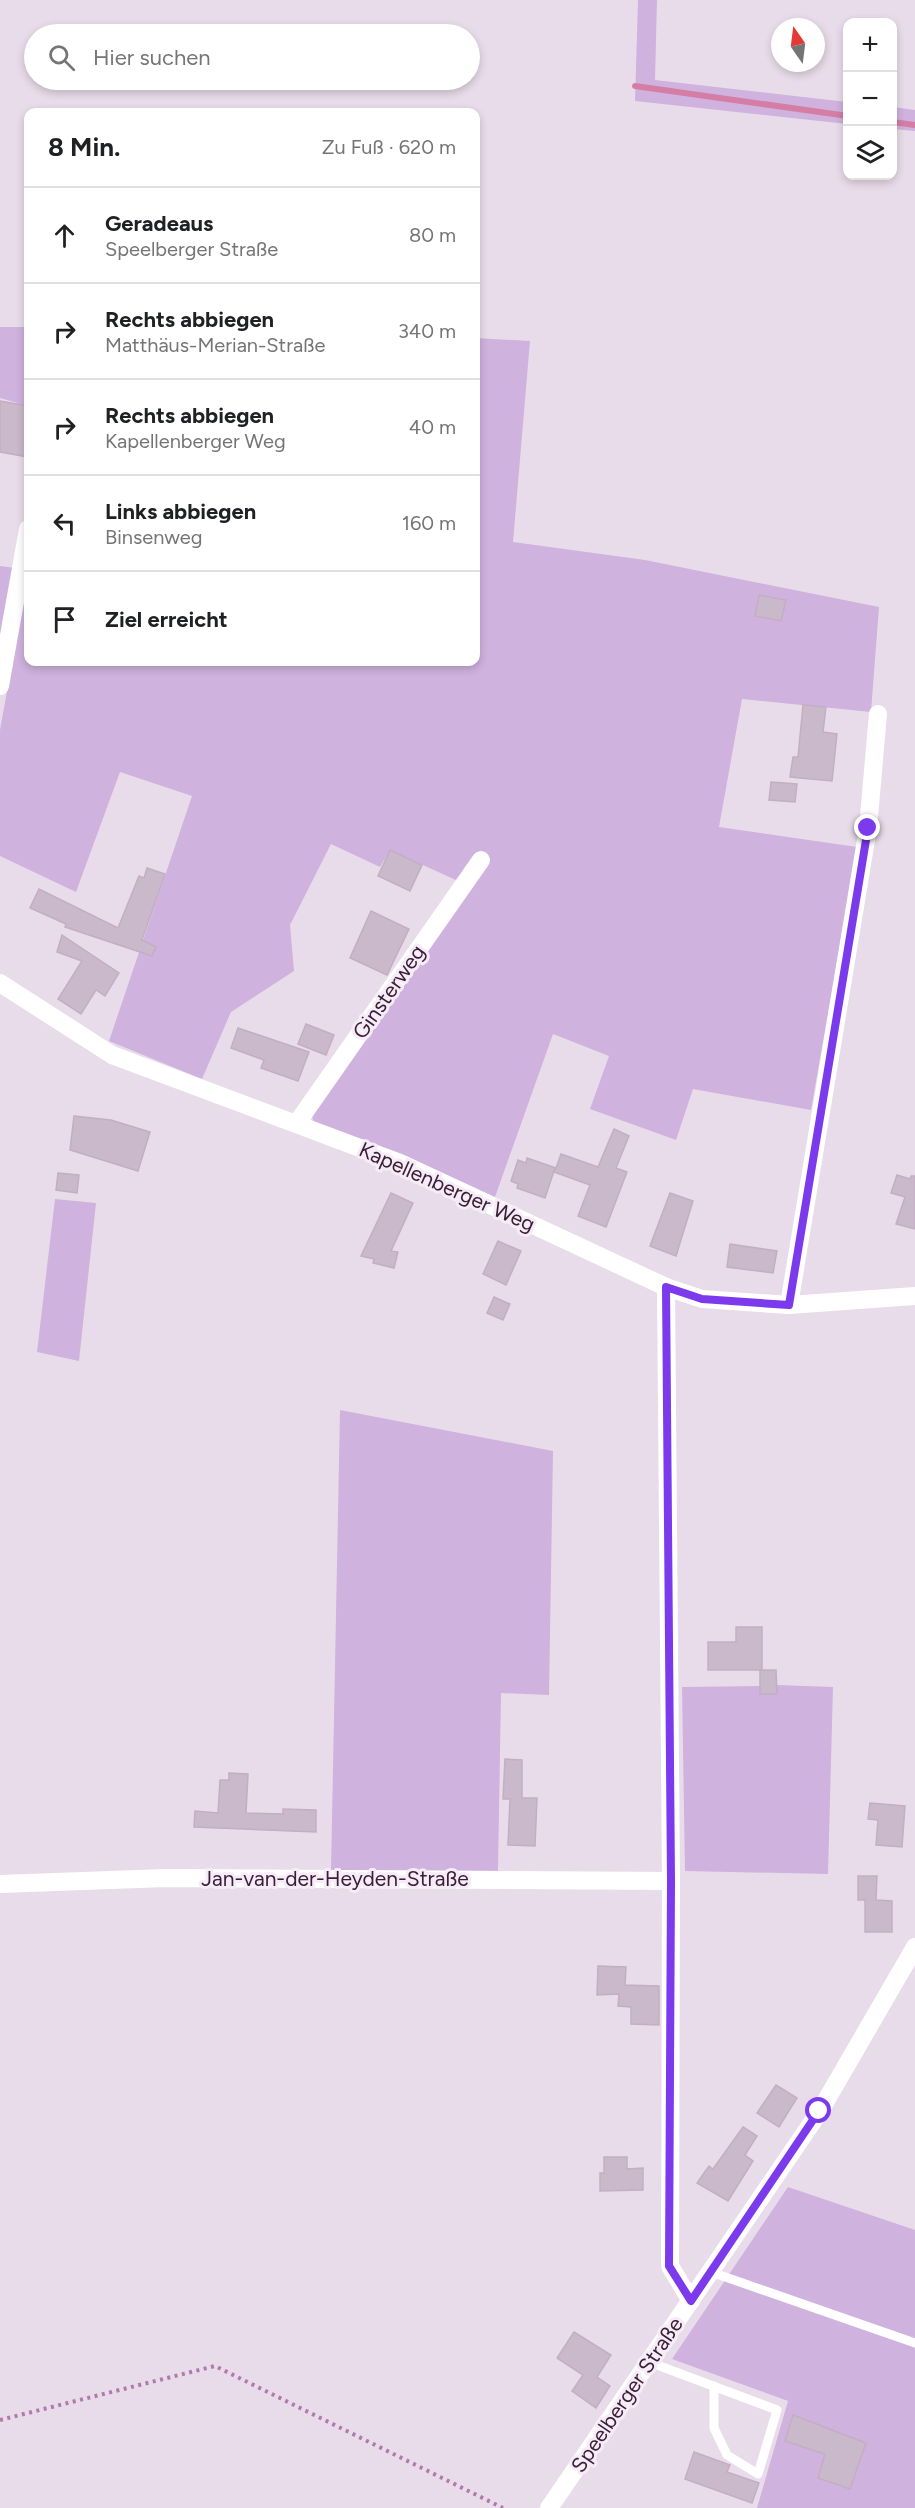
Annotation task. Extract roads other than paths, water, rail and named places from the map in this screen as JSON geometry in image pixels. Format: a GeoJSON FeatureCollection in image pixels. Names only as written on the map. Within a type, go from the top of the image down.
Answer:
{"type":"FeatureCollection","features":[{"type":"Feature","properties":{"kind":"street"},"geometry":{"type":"LineString","coordinates":[[0,686],[24,551]]}},
{"type":"Feature","properties":{"kind":"street"},"geometry":{"type":"LineString","coordinates":[[789,1305],[868,828],[878,714]]}},
{"type":"Feature","properties":{"kind":"street","name":"Ginsterweg"},"geometry":{"type":"LineString","coordinates":[[297,1123],[481,860]]}},
{"type":"Feature","properties":{"kind":"street","name":"Kapellenberger Weg"},"geometry":{"type":"LineString","coordinates":[[0,983],[112,1055],[400,1162],[666,1287],[702,1299],[789,1305],[915,1296]]}},
{"type":"Feature","properties":{"kind":"street"},"geometry":{"type":"LineString","coordinates":[[666,1287],[671,1881],[669,2266],[691,2301]]}},
{"type":"Feature","properties":{"kind":"street","name":"Jan-van-der-Heyden-Straße"},"geometry":{"type":"LineString","coordinates":[[0,1884],[166,1878],[671,1881]]}},
{"type":"Feature","properties":{"kind":"street","name":"Speelberger Straße"},"geometry":{"type":"LineString","coordinates":[[549,2508],[819,2111],[915,1947]]}},
{"type":"Feature","properties":{"kind":"lane"},"geometry":{"type":"LineString","coordinates":[[711,2272],[915,2343]]}},
{"type":"Feature","properties":{"kind":"lane"},"geometry":{"type":"LineString","coordinates":[[649,2362],[714,2386],[777,2410],[758,2474],[727,2455],[714,2428],[714,2386]]}},
{"type":"Feature","properties":{"kind":"waterway"},"geometry":{"type":"LineString","coordinates":[[635,86],[843,115]]}},
{"type":"Feature","properties":{"kind":"waterway"},"geometry":{"type":"LineString","coordinates":[[897,123],[915,125]]}}]}
